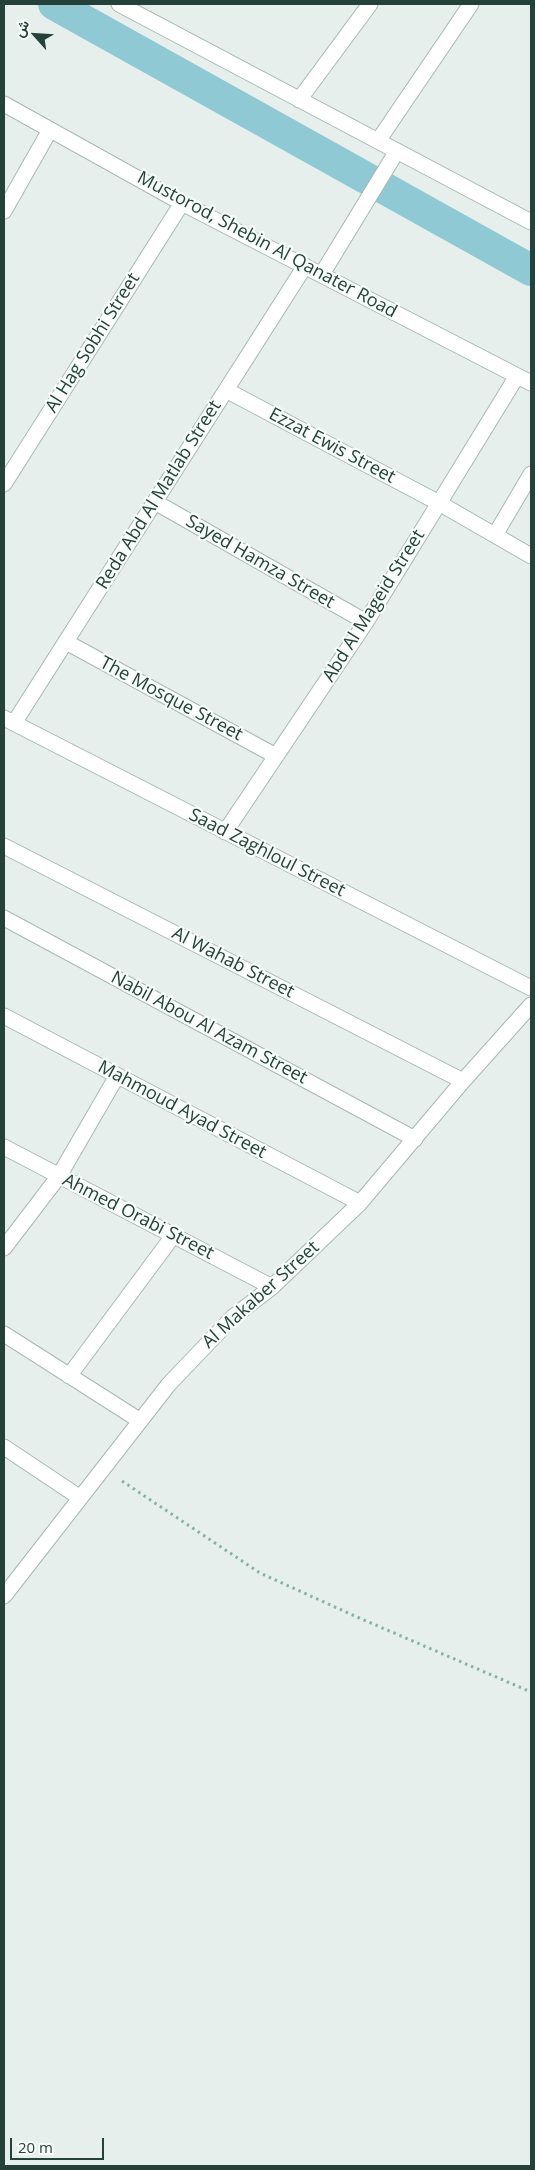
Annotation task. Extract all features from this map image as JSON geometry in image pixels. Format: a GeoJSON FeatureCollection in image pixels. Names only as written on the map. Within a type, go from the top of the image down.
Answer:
{"type":"FeatureCollection","features":[{"type":"Feature","properties":{"kind":"street"},"geometry":{"type":"LineString","coordinates":[[119,4],[531,222]]}},
{"type":"Feature","properties":{"kind":"street"},"geometry":{"type":"LineString","coordinates":[[300,100],[370,4]]}},
{"type":"Feature","properties":{"kind":"street"},"geometry":{"type":"LineString","coordinates":[[378,141],[471,4]]}},
{"type":"Feature","properties":{"kind":"street","name":"Mustorod, Shebin Al Qanater Road"},"geometry":{"type":"LineString","coordinates":[[4,104],[182,202],[524,380]]}},
{"type":"Feature","properties":{"kind":"street"},"geometry":{"type":"LineString","coordinates":[[4,211],[50,130]]}},
{"type":"Feature","properties":{"kind":"street"},"geometry":{"type":"LineString","coordinates":[[322,274],[397,151]]}},
{"type":"Feature","properties":{"kind":"street","name":"Al Hag Sobhi Street"},"geometry":{"type":"LineString","coordinates":[[4,484],[182,202]]}},
{"type":"Feature","properties":{"kind":"street","name":"Reda Abd Al Matlab Street"},"geometry":{"type":"LineString","coordinates":[[9,721],[66,642],[304,266]]}},
{"type":"Feature","properties":{"kind":"street","name":"Abd Al Mageid Street"},"geometry":{"type":"LineString","coordinates":[[225,832],[366,622],[439,503],[524,380]]}},
{"type":"Feature","properties":{"kind":"street","name":"Ezzat Ewis Street"},"geometry":{"type":"LineString","coordinates":[[226,390],[439,503],[531,556]]}},
{"type":"Feature","properties":{"kind":"street"},"geometry":{"type":"LineString","coordinates":[[495,535],[531,474]]}},
{"type":"Feature","properties":{"kind":"street","name":"Sayed Hamza Street"},"geometry":{"type":"LineString","coordinates":[[155,502],[366,622]]}},
{"type":"Feature","properties":{"kind":"street","name":"The Mosque Street"},"geometry":{"type":"LineString","coordinates":[[66,642],[276,756]]}},
{"type":"Feature","properties":{"kind":"street","name":"Saad Zaghloul Street"},"geometry":{"type":"LineString","coordinates":[[9,721],[531,988]]}},
{"type":"Feature","properties":{"kind":"street","name":"Al Wahab Street"},"geometry":{"type":"LineString","coordinates":[[4,846],[463,1081]]}},
{"type":"Feature","properties":{"kind":"street","name":"Nabil Abou Al Azam Street"},"geometry":{"type":"LineString","coordinates":[[4,918],[415,1139]]}},
{"type":"Feature","properties":{"kind":"street","name":"Al Makaber Street"},"geometry":{"type":"LineString","coordinates":[[5,1592],[139,1420],[175,1377],[233,1317],[272,1288],[360,1203],[463,1081],[531,1005]]}},
{"type":"Feature","properties":{"kind":"street","name":"Mahmoud Ayad Street"},"geometry":{"type":"LineString","coordinates":[[4,1016],[360,1203]]}},
{"type":"Feature","properties":{"kind":"street"},"geometry":{"type":"LineString","coordinates":[[4,1248],[59,1176],[117,1076]]}},
{"type":"Feature","properties":{"kind":"street","name":"Ahmed Orabi Street"},"geometry":{"type":"LineString","coordinates":[[4,1146],[272,1288]]}},
{"type":"Feature","properties":{"kind":"street"},"geometry":{"type":"LineString","coordinates":[[70,1376],[173,1236]]}},
{"type":"Feature","properties":{"kind":"street"},"geometry":{"type":"LineString","coordinates":[[4,1334],[139,1420]]}},
{"type":"Feature","properties":{"kind":"street"},"geometry":{"type":"LineString","coordinates":[[4,1447],[79,1497]]}},
{"type":"Feature","properties":{"kind":"path"},"geometry":{"type":"LineString","coordinates":[[103,1468],[260,1573],[531,1692]]}},
{"type":"Feature","properties":{"kind":"waterway"},"geometry":{"type":"LineString","coordinates":[[54,4],[531,270]]}}]}
